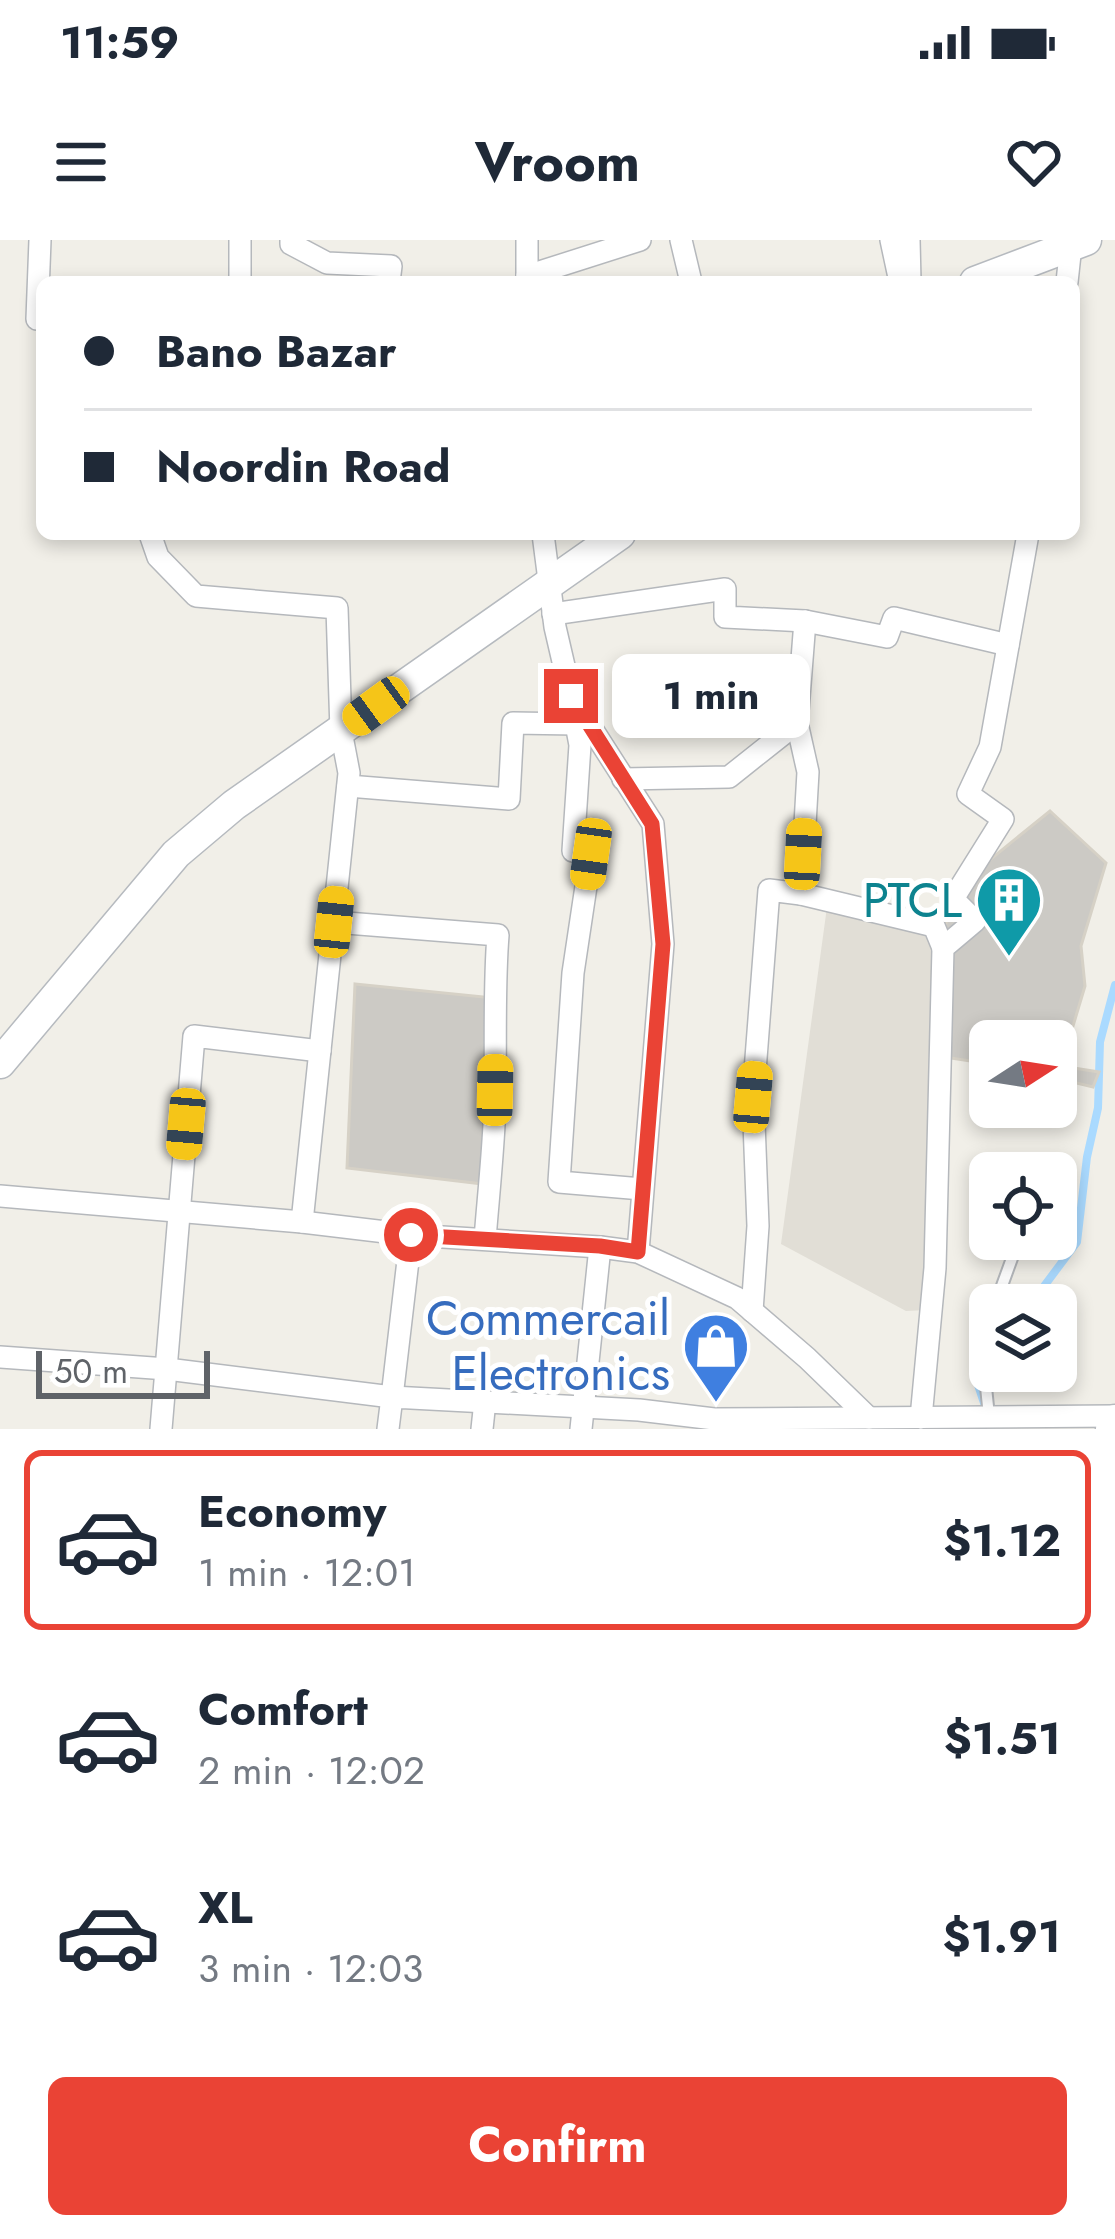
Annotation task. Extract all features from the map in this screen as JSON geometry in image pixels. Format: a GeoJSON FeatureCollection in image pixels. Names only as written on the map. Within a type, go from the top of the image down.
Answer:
{"type":"FeatureCollection","features":[{"type":"Feature","properties":{"kind":"street"},"geometry":{"type":"LineString","coordinates":[[39,276],[40,240]]}},
{"type":"Feature","properties":{"kind":"street"},"geometry":{"type":"LineString","coordinates":[[239,276],[240,240]]}},
{"type":"Feature","properties":{"kind":"street"},"geometry":{"type":"LineString","coordinates":[[291,240],[290,244],[326,263],[391,266],[390,276]]}},
{"type":"Feature","properties":{"kind":"street"},"geometry":{"type":"LineString","coordinates":[[527,240],[527,276]]}},
{"type":"Feature","properties":{"kind":"street"},"geometry":{"type":"LineString","coordinates":[[536,276],[640,240]]}},
{"type":"Feature","properties":{"kind":"street"},"geometry":{"type":"LineString","coordinates":[[681,240],[690,276]]}},
{"type":"Feature","properties":{"kind":"street"},"geometry":{"type":"LineString","coordinates":[[891,240],[899,276]]}},
{"type":"Feature","properties":{"kind":"street"},"geometry":{"type":"LineString","coordinates":[[909,240],[910,276]]}},
{"type":"Feature","properties":{"kind":"street"},"geometry":{"type":"LineString","coordinates":[[991,276],[1078,243]]}},
{"type":"Feature","properties":{"kind":"street"},"geometry":{"type":"LineString","coordinates":[[1069,276],[1078,243]]}},
{"type":"Feature","properties":{"kind":"street"},"geometry":{"type":"LineString","coordinates":[[152,540],[158,557],[196,596],[337,608],[341,731],[350,773],[302,1222]]}},
{"type":"Feature","properties":{"kind":"street"},"geometry":{"type":"LineString","coordinates":[[544,540],[553,614],[580,745],[573,851],[591,854],[573,973],[559,1182],[643,1189]]}},
{"type":"Feature","properties":{"kind":"street"},"geometry":{"type":"LineString","coordinates":[[0,1063],[14,1030],[176,854],[234,806],[611,540]]}},
{"type":"Feature","properties":{"kind":"street"},"geometry":{"type":"LineString","coordinates":[[943,948],[975,921],[953,899],[1003,819],[968,794],[990,747],[1027,540]]}},
{"type":"Feature","properties":{"kind":"street"},"geometry":{"type":"LineString","coordinates":[[553,614],[725,589],[725,617],[805,621],[887,637],[894,618],[1009,645]]}},
{"type":"Feature","properties":{"kind":"street"},"geometry":{"type":"LineString","coordinates":[[801,894],[808,772],[797,723],[805,621]]}},
{"type":"Feature","properties":{"kind":"street"},"geometry":{"type":"LineString","coordinates":[[571,696],[652,824],[663,944],[638,1252]]}},
{"type":"Feature","properties":{"kind":"street"},"geometry":{"type":"LineString","coordinates":[[348,786],[509,799],[513,723],[576,724]]}},
{"type":"Feature","properties":{"kind":"street"},"geometry":{"type":"LineString","coordinates":[[623,779],[729,777],[797,723]]}},
{"type":"Feature","properties":{"kind":"street"},"geometry":{"type":"LineString","coordinates":[[752,1311],[758,1226],[753,1097],[770,890],[934,926],[943,948],[935,1268],[921,1418]]}},
{"type":"Feature","properties":{"kind":"street"},"geometry":{"type":"LineString","coordinates":[[334,922],[498,935],[494,1127],[485,1239]]}},
{"type":"Feature","properties":{"kind":"street"},"geometry":{"type":"LineString","coordinates":[[161,1429],[194,1036],[320,1051]]}},
{"type":"Feature","properties":{"kind":"street"},"geometry":{"type":"LineString","coordinates":[[0,1196],[638,1252],[736,1298],[869,1418]]}},
{"type":"Feature","properties":{"kind":"street"},"geometry":{"type":"LineString","coordinates":[[388,1429],[411,1235]]}},
{"type":"Feature","properties":{"kind":"street"},"geometry":{"type":"LineString","coordinates":[[582,1418],[600,1246]]}},
{"type":"Feature","properties":{"kind":"street"},"geometry":{"type":"LineString","coordinates":[[0,1358],[167,1370],[392,1397],[485,1401],[582,1418],[714,1424],[989,1416],[1115,1418],[1112,1429]]}},
{"type":"Feature","properties":{"kind":"street"},"geometry":{"type":"LineString","coordinates":[[482,1429],[485,1401]]}},
{"type":"Feature","properties":{"kind":"lane"},"geometry":{"type":"LineString","coordinates":[[986,1392],[989,1416]]}},
{"type":"Feature","properties":{"kind":"shaded area"},"geometry":{"type":"Polygon","coordinates":[[[827,907],[934,931],[930,1037],[937,1163],[927,1310],[906,1311],[781,1244],[827,907]]]}},
{"type":"Feature","properties":{"kind":"building","name":"PTCL"},"geometry":{"type":"Polygon","coordinates":[[[1050,811],[1106,863],[1081,946],[1085,986],[1075,1020],[969,1020],[969,1061],[931,1055],[932,971],[954,896],[1050,811]]]}},
{"type":"Feature","properties":{"kind":"building"},"geometry":{"type":"Polygon","coordinates":[[[355,984],[494,998],[483,1184],[347,1168],[355,984]]]}},
{"type":"Feature","properties":{"kind":"building","name":"PTCL"},"geometry":{"type":"Polygon","coordinates":[[[1077,1069],[1099,1072],[1093,1087],[1077,1083],[1077,1069]]]}},
{"type":"Feature","properties":{"kind":"waterway"},"geometry":{"type":"LineString","coordinates":[[1046,1284],[1077,1242],[1098,1108],[1100,1042],[1115,985]]}},
{"type":"Feature","properties":{"kind":"waterway"},"geometry":{"type":"LineString","coordinates":[[980,1392],[985,1406]]}},
{"type":"Feature","properties":{"kind":"place","name":"PTCL"},"geometry":{"type":"Point","coordinates":[1009,959]}},
{"type":"Feature","properties":{"kind":"place","name":"Commercail Electronics"},"geometry":{"type":"Point","coordinates":[716,1405]}},
{"type":"Feature","properties":{"kind":"route"},"geometry":{"type":"LineString","coordinates":[[411,1235],[638,1252],[663,944],[652,824],[571,696]]}}]}
